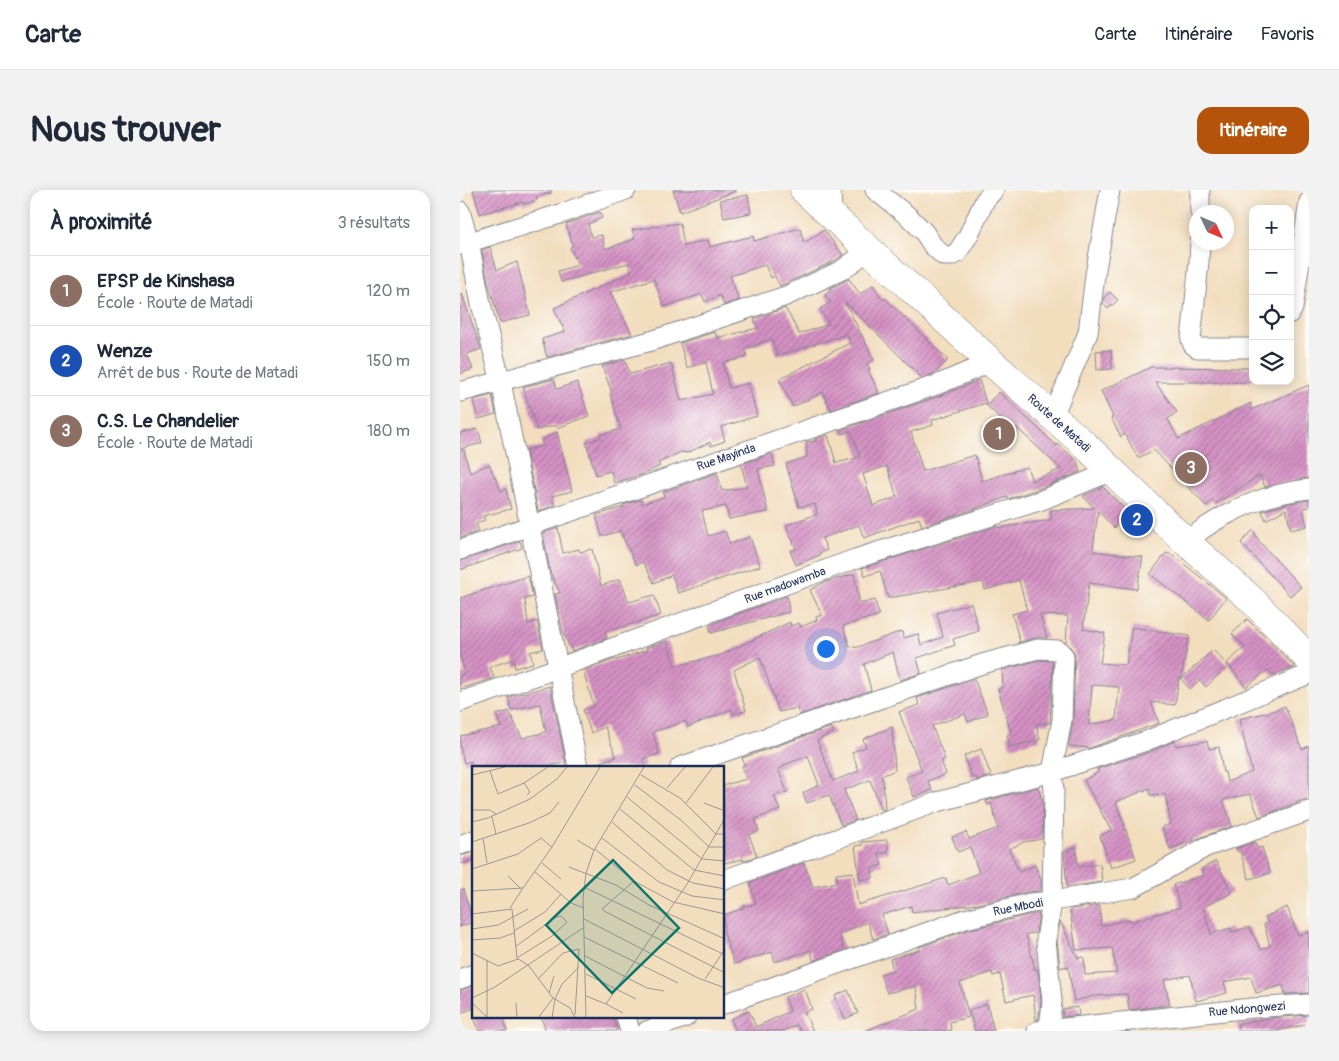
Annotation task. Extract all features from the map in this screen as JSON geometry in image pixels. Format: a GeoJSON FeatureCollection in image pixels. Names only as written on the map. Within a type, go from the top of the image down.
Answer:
{"type":"FeatureCollection","features":[{"type":"Feature","properties":{"kind":"highway","name":"Route de Matadi"},"geometry":{"type":"LineString","coordinates":[[804,190],[832,203],[870,250],[991,362],[1053,416],[1185,541],[1251,599],[1309,659]]}},
{"type":"Feature","properties":{"kind":"street"},"geometry":{"type":"LineString","coordinates":[[464,244],[563,213],[626,190]]}},
{"type":"Feature","properties":{"kind":"street"},"geometry":{"type":"LineString","coordinates":[[875,190],[909,217],[924,232],[932,246],[944,256],[951,256],[957,253],[968,236],[984,200],[994,190]]}},
{"type":"Feature","properties":{"kind":"street"},"geometry":{"type":"LineString","coordinates":[[1053,416],[1088,333],[1095,276],[1110,190]]}},
{"type":"Feature","properties":{"kind":"street"},"geometry":{"type":"LineString","coordinates":[[1200,190],[1200,205]]}},
{"type":"Feature","properties":{"kind":"street"},"geometry":{"type":"LineString","coordinates":[[1294,301],[1309,202]]}},
{"type":"Feature","properties":{"kind":"street"},"geometry":{"type":"LineString","coordinates":[[460,211],[464,244],[501,382],[578,766]]}},
{"type":"Feature","properties":{"kind":"street"},"geometry":{"type":"LineString","coordinates":[[460,392],[651,341],[786,296],[842,270],[870,250]]}},
{"type":"Feature","properties":{"kind":"street"},"geometry":{"type":"LineString","coordinates":[[1200,250],[1191,340],[1193,345],[1197,348],[1249,348]]}},
{"type":"Feature","properties":{"kind":"street","name":"Rue Mayinda"},"geometry":{"type":"LineString","coordinates":[[460,550],[939,384],[991,362]]}},
{"type":"Feature","properties":{"kind":"street","name":"Rue madowamba"},"geometry":{"type":"LineString","coordinates":[[460,702],[855,559],[1042,500],[1112,471]]}},
{"type":"Feature","properties":{"kind":"street"},"geometry":{"type":"LineString","coordinates":[[1185,541],[1227,514],[1261,500],[1296,490],[1309,489]]}},
{"type":"Feature","properties":{"kind":"street"},"geometry":{"type":"LineString","coordinates":[[683,766],[982,664],[1038,649],[1058,650],[1064,656],[1062,720],[1052,772],[1054,790],[1052,901],[1046,940],[1052,1001],[1050,1021],[1040,1030]]}},
{"type":"Feature","properties":{"kind":"street"},"geometry":{"type":"LineString","coordinates":[[725,880],[937,802],[1052,772],[1146,741],[1309,674]]}},
{"type":"Feature","properties":{"kind":"street","name":"Rue Mbodi"},"geometry":{"type":"LineString","coordinates":[[725,1004],[965,919],[1030,903],[1133,888],[1206,847],[1309,811]]}},
{"type":"Feature","properties":{"kind":"street"},"geometry":{"type":"LineString","coordinates":[[460,846],[472,841]]}},
{"type":"Feature","properties":{"kind":"street"},"geometry":{"type":"LineString","coordinates":[[460,979],[472,975]]}},
{"type":"Feature","properties":{"kind":"street","name":"Rue Ndongwezi"},"geometry":{"type":"LineString","coordinates":[[1040,1030],[1252,1008],[1309,1004]]}},
{"type":"Feature","properties":{"kind":"street"},"geometry":{"type":"LineString","coordinates":[[626,1018],[630,1031]]}},
{"type":"Feature","properties":{"kind":"street"},"geometry":{"type":"LineString","coordinates":[[648,1031],[683,1018]]}},
{"type":"Feature","properties":{"kind":"building"},"geometry":{"type":"Polygon","coordinates":[[[473,190],[551,190],[551,193],[536,197],[537,200],[524,204],[523,202],[480,214],[473,190]]]}},
{"type":"Feature","properties":{"kind":"building"},"geometry":{"type":"Polygon","coordinates":[[[673,190],[736,190],[736,191],[680,212],[673,190]]]}},
{"type":"Feature","properties":{"kind":"building"},"geometry":{"type":"Polygon","coordinates":[[[748,195],[751,213],[724,218],[720,200],[748,195]]]}},
{"type":"Feature","properties":{"kind":"building"},"geometry":{"type":"Polygon","coordinates":[[[600,212],[602,218],[588,224],[591,237],[602,235],[605,249],[635,239],[632,230],[680,223],[684,246],[708,240],[710,247],[753,236],[754,241],[800,228],[804,243],[824,230],[843,255],[780,286],[775,276],[771,278],[765,265],[730,276],[739,300],[724,305],[720,295],[705,302],[702,294],[664,307],[654,279],[610,292],[632,334],[547,357],[542,339],[565,332],[554,308],[632,272],[628,263],[561,282],[558,271],[578,265],[570,247],[573,245],[566,224],[600,212]]]}},
{"type":"Feature","properties":{"kind":"building"},"geometry":{"type":"Polygon","coordinates":[[[490,247],[497,270],[517,262],[530,315],[500,323],[488,282],[482,250],[490,247]]]}},
{"type":"Feature","properties":{"kind":"building"},"geometry":{"type":"Polygon","coordinates":[[[849,279],[860,294],[873,285],[883,300],[885,298],[948,360],[935,373],[922,378],[845,302],[874,360],[867,364],[879,393],[831,410],[823,392],[793,407],[779,379],[850,343],[847,334],[777,356],[772,339],[745,349],[747,357],[723,363],[729,388],[748,383],[757,416],[721,427],[725,441],[711,446],[710,442],[687,453],[681,452],[658,463],[660,466],[641,475],[614,483],[611,471],[596,475],[586,442],[601,438],[600,435],[621,429],[610,394],[612,393],[602,366],[625,360],[630,374],[671,363],[681,401],[713,394],[706,362],[687,368],[680,343],[715,332],[717,338],[758,328],[754,319],[785,308],[799,334],[829,324],[820,309],[831,302],[825,295],[831,290],[830,288],[849,279]]]}},
{"type":"Feature","properties":{"kind":"building"},"geometry":{"type":"Polygon","coordinates":[[[1110,292],[1118,300],[1108,309],[1103,304],[1104,297],[1110,292]]]}},
{"type":"Feature","properties":{"kind":"building"},"geometry":{"type":"Polygon","coordinates":[[[462,294],[481,349],[467,354],[473,369],[460,374],[460,295],[462,294]]]}},
{"type":"Feature","properties":{"kind":"building"},"geometry":{"type":"Polygon","coordinates":[[[1111,350],[1112,369],[1097,370],[1096,351],[1111,350]]]}},
{"type":"Feature","properties":{"kind":"building"},"geometry":{"type":"Polygon","coordinates":[[[1151,367],[1249,368],[1249,382],[1155,382],[1177,412],[1168,419],[1178,439],[1251,403],[1251,410],[1309,385],[1309,478],[1265,487],[1260,475],[1215,504],[1212,501],[1206,506],[1154,450],[1138,458],[1125,434],[1121,437],[1111,418],[1113,417],[1101,391],[1151,367]]]}},
{"type":"Feature","properties":{"kind":"building"},"geometry":{"type":"Polygon","coordinates":[[[554,379],[557,389],[577,382],[589,416],[557,428],[556,425],[537,430],[523,387],[554,379]]]}},
{"type":"Feature","properties":{"kind":"building"},"geometry":{"type":"Polygon","coordinates":[[[979,380],[986,403],[932,420],[933,425],[911,432],[923,471],[975,455],[982,481],[1027,467],[1032,481],[1061,469],[1016,427],[1018,435],[986,405],[999,392],[1057,446],[1058,444],[1077,461],[1080,472],[1038,489],[1008,499],[1007,497],[922,526],[919,518],[864,538],[859,525],[822,538],[827,550],[796,565],[790,551],[796,549],[786,525],[817,514],[815,504],[799,507],[786,464],[807,457],[806,442],[816,441],[815,439],[828,435],[836,463],[860,457],[851,431],[842,434],[840,430],[943,395],[979,380]],[[887,466],[863,474],[873,506],[897,497],[887,466]]]}},
{"type":"Feature","properties":{"kind":"building"},"geometry":{"type":"Polygon","coordinates":[[[492,395],[496,414],[478,419],[473,400],[492,395]]]}},
{"type":"Feature","properties":{"kind":"building"},"geometry":{"type":"Polygon","coordinates":[[[478,429],[482,443],[460,449],[460,433],[478,429]]]}},
{"type":"Feature","properties":{"kind":"building"},"geometry":{"type":"Polygon","coordinates":[[[557,432],[572,491],[552,496],[554,506],[538,511],[526,450],[543,446],[541,440],[557,432]]]}},
{"type":"Feature","properties":{"kind":"building"},"geometry":{"type":"Polygon","coordinates":[[[464,450],[470,473],[489,464],[501,491],[506,489],[511,509],[483,516],[485,520],[476,524],[479,531],[460,538],[460,451],[464,450]]]}},
{"type":"Feature","properties":{"kind":"building"},"geometry":{"type":"Polygon","coordinates":[[[772,454],[775,466],[758,469],[768,512],[729,519],[726,506],[702,511],[708,536],[725,531],[730,544],[750,537],[760,566],[678,593],[672,575],[654,583],[643,562],[636,565],[620,531],[602,536],[596,515],[624,507],[623,505],[632,502],[641,500],[642,504],[664,497],[663,492],[717,473],[722,491],[747,487],[741,464],[772,454]]]}},
{"type":"Feature","properties":{"kind":"building"},"geometry":{"type":"Polygon","coordinates":[[[1103,487],[1129,513],[1114,528],[1098,511],[1093,549],[1091,551],[1143,557],[1137,589],[1089,583],[1083,629],[1105,633],[1100,663],[1126,665],[1132,627],[1189,636],[1181,679],[1213,650],[1228,666],[1206,687],[1200,680],[1190,689],[1179,677],[1175,705],[1151,702],[1159,723],[1090,748],[1069,746],[1073,720],[1075,656],[1066,642],[1068,616],[1040,615],[1047,638],[1035,638],[1017,643],[1020,642],[1012,614],[1027,610],[1019,580],[985,590],[983,582],[888,598],[880,571],[865,576],[862,568],[998,526],[998,528],[1051,520],[1051,510],[1094,508],[1083,496],[1103,487]],[[1092,685],[1089,725],[1116,720],[1119,687],[1092,685]]]}},
{"type":"Feature","properties":{"kind":"building"},"geometry":{"type":"Polygon","coordinates":[[[1309,500],[1309,507],[1303,508],[1307,526],[1291,530],[1286,509],[1266,520],[1262,511],[1290,503],[1309,500]]]}},
{"type":"Feature","properties":{"kind":"building"},"geometry":{"type":"Polygon","coordinates":[[[558,528],[563,553],[579,549],[580,552],[592,549],[601,586],[620,579],[629,602],[654,595],[661,615],[605,632],[607,638],[572,651],[563,633],[555,594],[560,593],[550,572],[543,533],[558,528]]]}},
{"type":"Feature","properties":{"kind":"building"},"geometry":{"type":"Polygon","coordinates":[[[1253,530],[1259,541],[1301,587],[1290,596],[1241,543],[1253,530]]]}},
{"type":"Feature","properties":{"kind":"building"},"geometry":{"type":"Polygon","coordinates":[[[520,541],[522,548],[460,570],[460,561],[520,541]]]}},
{"type":"Feature","properties":{"kind":"building"},"geometry":{"type":"Polygon","coordinates":[[[1166,553],[1173,555],[1226,598],[1209,620],[1150,574],[1166,553]]]}},
{"type":"Feature","properties":{"kind":"building"},"geometry":{"type":"Polygon","coordinates":[[[854,574],[860,604],[875,600],[879,615],[843,626],[850,647],[854,646],[855,648],[902,631],[903,638],[918,634],[921,645],[943,637],[937,613],[971,603],[979,631],[953,639],[955,645],[917,658],[921,673],[900,680],[893,652],[864,664],[871,690],[799,715],[797,708],[779,712],[760,657],[734,670],[746,711],[733,714],[732,709],[688,727],[686,721],[653,732],[659,754],[643,759],[646,766],[591,766],[616,757],[605,727],[591,733],[583,710],[594,706],[583,671],[647,650],[646,648],[667,641],[675,666],[721,655],[790,622],[791,626],[799,623],[801,627],[817,620],[816,617],[822,615],[810,590],[825,582],[854,574]]]}},
{"type":"Feature","properties":{"kind":"building"},"geometry":{"type":"Polygon","coordinates":[[[528,576],[533,597],[525,599],[528,624],[537,621],[543,649],[530,652],[533,663],[515,668],[513,659],[490,667],[494,678],[460,689],[460,675],[465,674],[460,654],[460,598],[528,576]]]}},
{"type":"Feature","properties":{"kind":"building"},"geometry":{"type":"Polygon","coordinates":[[[787,596],[789,612],[711,633],[709,625],[787,596]]]}},
{"type":"Feature","properties":{"kind":"building"},"geometry":{"type":"Polygon","coordinates":[[[1247,619],[1295,667],[1273,675],[1268,670],[1246,687],[1227,663],[1245,647],[1232,634],[1247,619]]]}},
{"type":"Feature","properties":{"kind":"building"},"geometry":{"type":"Polygon","coordinates":[[[1039,660],[1053,661],[1050,723],[1036,724],[1040,740],[1010,747],[1007,735],[1011,733],[998,689],[1003,687],[1002,670],[1039,660]]]}},
{"type":"Feature","properties":{"kind":"building"},"geometry":{"type":"Polygon","coordinates":[[[974,679],[988,714],[968,722],[965,714],[932,726],[945,759],[941,761],[946,774],[928,781],[932,790],[914,797],[906,777],[922,771],[899,712],[919,705],[917,698],[974,679]]]}},
{"type":"Feature","properties":{"kind":"building"},"geometry":{"type":"Polygon","coordinates":[[[550,686],[566,763],[546,766],[472,767],[471,761],[464,763],[460,736],[501,727],[496,715],[509,711],[522,738],[546,732],[540,704],[511,710],[508,697],[550,686]]]}},
{"type":"Feature","properties":{"kind":"building"},"geometry":{"type":"Polygon","coordinates":[[[1285,706],[1302,749],[1309,746],[1309,798],[1259,817],[1250,794],[1223,800],[1232,826],[1170,849],[1162,827],[1171,824],[1165,794],[1150,795],[1150,788],[1116,802],[1136,859],[1111,868],[1100,836],[1112,830],[1084,780],[1099,772],[1097,769],[1150,752],[1174,741],[1176,746],[1207,741],[1209,749],[1219,747],[1223,772],[1225,772],[1227,782],[1252,772],[1239,719],[1273,711],[1285,706]]]}},
{"type":"Feature","properties":{"kind":"building"},"geometry":{"type":"Polygon","coordinates":[[[831,727],[834,733],[817,740],[833,781],[859,771],[852,752],[866,747],[863,739],[892,727],[895,770],[881,776],[885,809],[882,810],[870,780],[844,790],[856,820],[841,825],[829,795],[807,803],[803,793],[819,785],[808,756],[784,765],[784,767],[778,769],[787,792],[774,796],[780,810],[755,819],[759,831],[749,835],[757,856],[743,861],[743,859],[725,863],[725,785],[747,779],[742,766],[745,765],[742,758],[831,727]]]}},
{"type":"Feature","properties":{"kind":"building"},"geometry":{"type":"Polygon","coordinates":[[[981,749],[991,776],[977,780],[976,777],[972,778],[964,756],[981,749]]]}},
{"type":"Feature","properties":{"kind":"building"},"geometry":{"type":"Polygon","coordinates":[[[1038,787],[1043,803],[1042,839],[1024,842],[1009,849],[1019,872],[1035,865],[1041,879],[1041,891],[1027,892],[978,904],[912,912],[911,906],[882,915],[888,934],[873,939],[868,922],[839,934],[844,950],[813,961],[811,950],[775,962],[772,952],[734,964],[725,936],[725,915],[744,908],[744,906],[756,904],[750,883],[804,863],[813,887],[837,882],[836,874],[853,872],[858,905],[946,878],[948,885],[979,873],[970,847],[958,852],[952,837],[966,832],[969,839],[998,828],[991,803],[988,805],[986,801],[1038,787]]]}},
{"type":"Feature","properties":{"kind":"building"},"geometry":{"type":"Polygon","coordinates":[[[887,840],[888,853],[878,853],[882,865],[872,868],[873,878],[860,880],[855,846],[862,845],[862,842],[887,840]]]}},
{"type":"Feature","properties":{"kind":"building"},"geometry":{"type":"Polygon","coordinates":[[[1255,842],[1257,848],[1262,847],[1270,873],[1249,879],[1240,851],[1238,852],[1236,848],[1255,842]]]}},
{"type":"Feature","properties":{"kind":"building"},"geometry":{"type":"Polygon","coordinates":[[[1076,847],[1078,867],[1100,864],[1102,882],[1067,887],[1064,852],[1076,847]]]}},
{"type":"Feature","properties":{"kind":"building"},"geometry":{"type":"Polygon","coordinates":[[[472,853],[472,861],[460,864],[460,856],[472,853]]]}},
{"type":"Feature","properties":{"kind":"building"},"geometry":{"type":"Polygon","coordinates":[[[1216,861],[1232,893],[1203,907],[1211,934],[1231,928],[1232,932],[1249,927],[1261,950],[1270,946],[1264,924],[1268,922],[1265,917],[1287,907],[1298,935],[1309,932],[1309,993],[1285,994],[1283,985],[1256,993],[1251,977],[1224,982],[1227,993],[1196,1001],[1190,975],[1164,980],[1170,1005],[1129,1010],[1127,994],[1095,996],[1074,1001],[1068,966],[1060,968],[1057,940],[1060,921],[1078,958],[1084,957],[1085,975],[1117,973],[1112,948],[1076,950],[1070,909],[1100,905],[1101,926],[1130,919],[1131,922],[1180,907],[1173,885],[1204,875],[1201,869],[1216,861]]]}},
{"type":"Feature","properties":{"kind":"building"},"geometry":{"type":"Polygon","coordinates":[[[463,889],[472,922],[460,927],[460,890],[463,889]]]}},
{"type":"Feature","properties":{"kind":"building"},"geometry":{"type":"Polygon","coordinates":[[[1032,914],[1039,914],[1036,933],[1026,934],[1035,970],[1038,969],[1041,1001],[1038,1020],[1036,1020],[1033,995],[1006,1001],[1000,974],[993,976],[992,972],[960,983],[969,1017],[950,1022],[951,1031],[865,1031],[919,1009],[916,986],[887,993],[880,974],[893,970],[890,959],[919,950],[919,947],[968,930],[1032,914]]]}},
{"type":"Feature","properties":{"kind":"building"},"geometry":{"type":"Polygon","coordinates":[[[472,987],[472,1009],[460,1013],[460,990],[472,987]]]}},
{"type":"Feature","properties":{"kind":"building"},"geometry":{"type":"Polygon","coordinates":[[[805,989],[812,1009],[804,1012],[813,1031],[800,1031],[797,1025],[783,1031],[736,1031],[731,1019],[749,1011],[756,1027],[790,1011],[785,997],[805,989]]]}},
{"type":"Feature","properties":{"kind":"building"},"geometry":{"type":"Polygon","coordinates":[[[848,990],[858,1013],[845,1019],[835,996],[848,990]]]}},
{"type":"Feature","properties":{"kind":"building"},"geometry":{"type":"Polygon","coordinates":[[[987,1004],[994,1031],[975,1031],[969,1010],[987,1004]]]}},
{"type":"Feature","properties":{"kind":"building"},"geometry":{"type":"Polygon","coordinates":[[[1078,1007],[1079,1015],[1062,1017],[1063,1009],[1078,1007]]]}},
{"type":"Feature","properties":{"kind":"building"},"geometry":{"type":"Polygon","coordinates":[[[1309,1015],[1309,1024],[1276,1031],[1238,1031],[1237,1024],[1269,1018],[1309,1015]]]}},
{"type":"Feature","properties":{"kind":"building"},"geometry":{"type":"Polygon","coordinates":[[[474,1018],[503,1018],[507,1031],[479,1031],[474,1018]]]}},
{"type":"Feature","properties":{"kind":"building"},"geometry":{"type":"Polygon","coordinates":[[[541,1018],[613,1018],[617,1031],[546,1031],[541,1018]]]}},
{"type":"Feature","properties":{"kind":"place","name":"EPSP de Kinshasa"},"geometry":{"type":"Point","coordinates":[999,434]}},
{"type":"Feature","properties":{"kind":"place","name":"C.S. Le Chandelier"},"geometry":{"type":"Point","coordinates":[1191,468]}},
{"type":"Feature","properties":{"kind":"place","name":"Wenze"},"geometry":{"type":"Point","coordinates":[1137,520]}}]}
